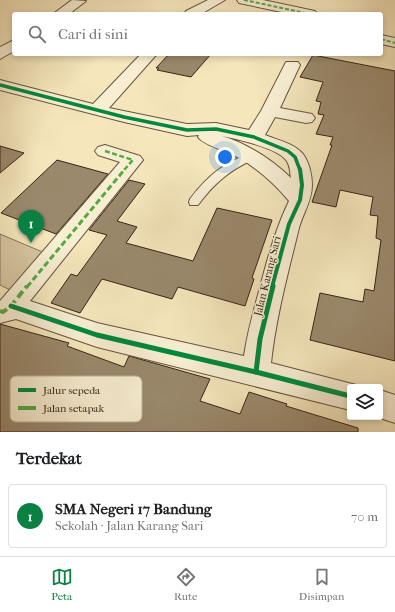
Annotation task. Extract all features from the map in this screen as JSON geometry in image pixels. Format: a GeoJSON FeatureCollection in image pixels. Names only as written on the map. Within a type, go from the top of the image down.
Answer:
{"type":"FeatureCollection","features":[{"type":"Feature","properties":{"kind":"street"},"geometry":{"type":"LineString","coordinates":[[195,12],[218,0]]}},
{"type":"Feature","properties":{"kind":"street"},"geometry":{"type":"LineString","coordinates":[[244,0],[301,12]]}},
{"type":"Feature","properties":{"kind":"street"},"geometry":{"type":"LineString","coordinates":[[63,12],[79,1]]}},
{"type":"Feature","properties":{"kind":"street"},"geometry":{"type":"LineString","coordinates":[[383,40],[395,43]]}},
{"type":"Feature","properties":{"kind":"street"},"geometry":{"type":"LineString","coordinates":[[0,54],[12,45]]}},
{"type":"Feature","properties":{"kind":"street"},"geometry":{"type":"LineString","coordinates":[[97,110],[147,56]]}},
{"type":"Feature","properties":{"kind":"street"},"geometry":{"type":"LineString","coordinates":[[253,147],[292,65]]}},
{"type":"Feature","properties":{"kind":"street","name":"Jalan Karang Sari"},"geometry":{"type":"LineString","coordinates":[[0,85],[97,110],[187,130],[216,130],[253,147],[288,151],[295,157],[300,168],[302,185],[300,200],[289,224],[278,264],[260,339],[256,372]]}},
{"type":"Feature","properties":{"kind":"street"},"geometry":{"type":"LineString","coordinates":[[270,111],[306,118]]}},
{"type":"Feature","properties":{"kind":"street"},"geometry":{"type":"LineString","coordinates":[[105,151],[133,160],[6,309],[97,335],[256,372],[347,395]]}},
{"type":"Feature","properties":{"kind":"street"},"geometry":{"type":"LineString","coordinates":[[383,405],[395,409]]}},
{"type":"Feature","properties":{"kind":"lane"},"geometry":{"type":"LineString","coordinates":[[194,202],[210,180],[253,147]]}},
{"type":"Feature","properties":{"kind":"shaded area"},"geometry":{"type":"Polygon","coordinates":[[[0,234],[45,253],[10,290],[0,285],[0,234]]]}},
{"type":"Feature","properties":{"kind":"building"},"geometry":{"type":"Polygon","coordinates":[[[167,56],[209,56],[191,77],[157,70],[159,68],[156,68],[167,56]]]}},
{"type":"Feature","properties":{"kind":"building"},"geometry":{"type":"Polygon","coordinates":[[[312,56],[395,71],[395,361],[310,340],[320,293],[363,302],[365,289],[374,291],[381,240],[376,238],[378,216],[370,215],[373,197],[340,190],[336,207],[312,202],[332,145],[330,145],[333,137],[316,134],[324,115],[318,114],[321,102],[316,101],[323,82],[300,77],[312,56]]]}},
{"type":"Feature","properties":{"kind":"building"},"geometry":{"type":"Polygon","coordinates":[[[0,146],[24,153],[0,173],[0,146]]]}},
{"type":"Feature","properties":{"kind":"building"},"geometry":{"type":"Polygon","coordinates":[[[57,160],[108,174],[56,234],[1,213],[57,160]]]}},
{"type":"Feature","properties":{"kind":"building"},"geometry":{"type":"Polygon","coordinates":[[[129,180],[145,184],[117,221],[137,227],[126,243],[193,261],[217,208],[272,220],[252,278],[254,279],[245,306],[178,287],[172,299],[102,279],[80,313],[51,303],[71,274],[77,276],[107,235],[89,230],[129,180]]]}},
{"type":"Feature","properties":{"kind":"building"},"geometry":{"type":"Polygon","coordinates":[[[0,324],[69,343],[67,346],[124,367],[129,356],[210,379],[200,401],[240,414],[249,392],[287,404],[286,406],[358,428],[358,432],[0,432],[0,324]]]}},
{"type":"Feature","properties":{"kind":"marked path"},"geometry":{"type":"LineString","coordinates":[[244,0],[301,12]]}},
{"type":"Feature","properties":{"kind":"marked path"},"geometry":{"type":"LineString","coordinates":[[383,40],[395,43]]}},
{"type":"Feature","properties":{"kind":"marked path"},"geometry":{"type":"LineString","coordinates":[[0,311],[3,312],[11,306],[133,160],[105,151]]}},
{"type":"Feature","properties":{"kind":"cycle path"},"geometry":{"type":"LineString","coordinates":[[0,85],[124,117],[187,130],[216,129],[254,137],[288,151],[295,157],[300,168],[302,185],[300,200],[289,224],[278,264],[260,339],[256,372],[347,395]]}},
{"type":"Feature","properties":{"kind":"cycle path"},"geometry":{"type":"LineString","coordinates":[[11,306],[97,335],[256,372]]}},
{"type":"Feature","properties":{"kind":"place","name":"SMA Negeri 17 Bandung"},"geometry":{"type":"Point","coordinates":[31,243]}}]}
